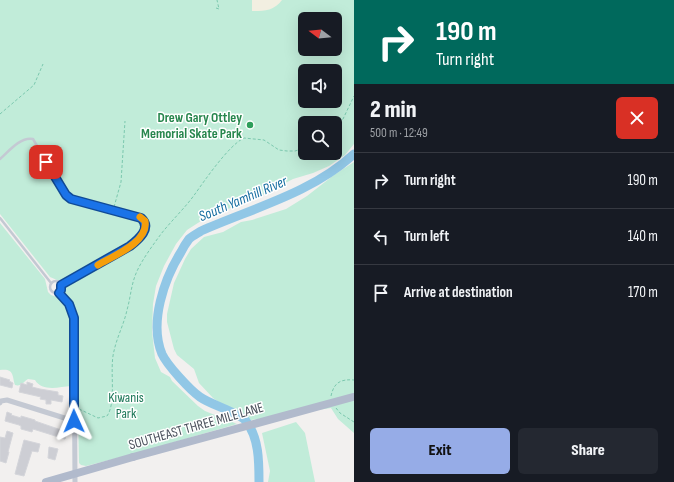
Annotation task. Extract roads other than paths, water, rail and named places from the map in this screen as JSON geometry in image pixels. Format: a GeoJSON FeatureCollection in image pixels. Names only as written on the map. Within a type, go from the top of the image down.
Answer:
{"type":"FeatureCollection","features":[{"type":"Feature","properties":{"kind":"main road","name":"SOUTHEAST THREE MILE LANE"},"geometry":{"type":"LineString","coordinates":[[46,482],[75,478],[133,457],[354,397]]}},
{"type":"Feature","properties":{"kind":"street"},"geometry":{"type":"LineString","coordinates":[[59,293],[69,304],[74,318],[75,478]]}},
{"type":"Feature","properties":{"kind":"street"},"geometry":{"type":"LineString","coordinates":[[1,402],[8,400],[74,421]]}},
{"type":"Feature","properties":{"kind":"lane"},"geometry":{"type":"LineString","coordinates":[[0,159],[21,141],[26,138],[33,139],[66,195],[71,199],[141,218],[145,221],[146,226],[138,240],[61,285]]}},
{"type":"Feature","properties":{"kind":"lane"},"geometry":{"type":"LineString","coordinates":[[0,218],[52,283]]}},
{"type":"Feature","properties":{"kind":"lane"},"geometry":{"type":"LineString","coordinates":[[52,283],[57,281],[61,285]]}},
{"type":"Feature","properties":{"kind":"lane"},"geometry":{"type":"LineString","coordinates":[[52,283],[50,290],[55,294],[59,293],[61,290],[61,285]]}},
{"type":"Feature","properties":{"kind":"waterway","name":"South Yamhill River"},"geometry":{"type":"LineString","coordinates":[[259,482],[256,442],[254,435],[246,421],[196,394],[174,371],[162,354],[158,342],[157,329],[160,302],[164,288],[175,263],[189,239],[201,231],[301,189],[338,168],[354,154]]}},
{"type":"Feature","properties":{"kind":"place","name":"Drew Gary Ottley Memorial Skate Park"},"geometry":{"type":"Point","coordinates":[250,125]}},
{"type":"Feature","properties":{"kind":"park label","name":"Kiwanis Park"},"geometry":{"type":"Point","coordinates":[126,406]}}]}
